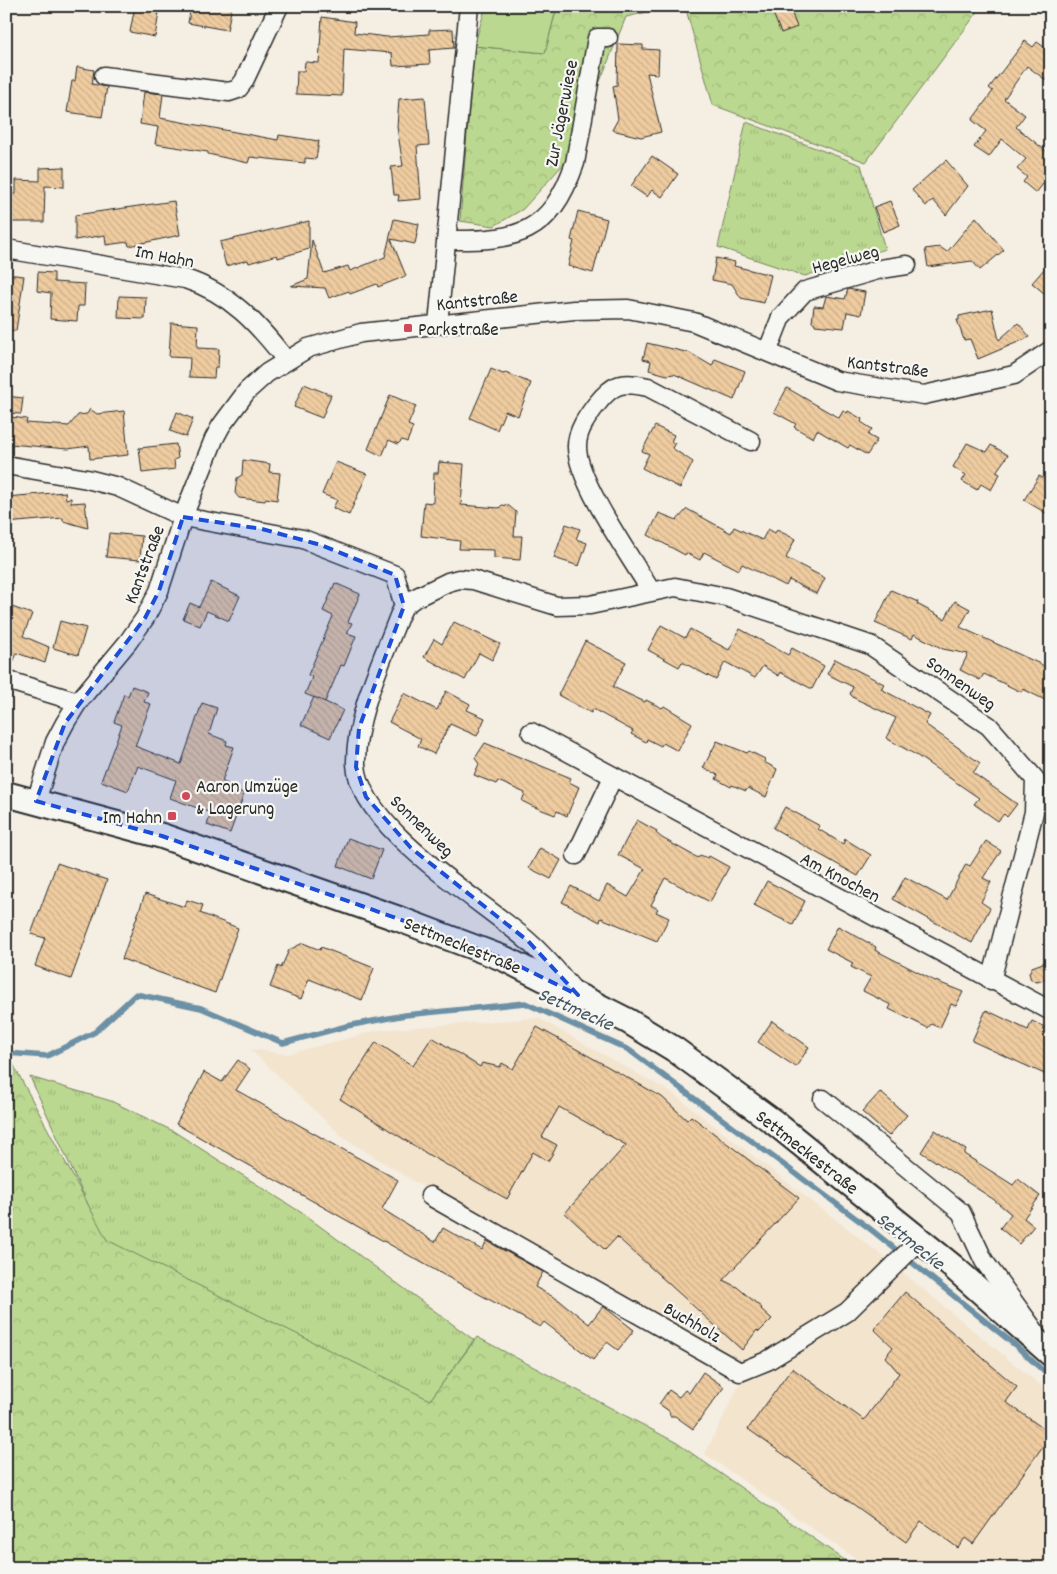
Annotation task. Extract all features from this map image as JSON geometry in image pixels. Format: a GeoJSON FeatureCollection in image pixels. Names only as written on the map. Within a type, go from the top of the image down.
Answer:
{"type":"FeatureCollection","features":[{"type":"Feature","properties":{"kind":"street"},"geometry":{"type":"LineString","coordinates":[[104,76],[229,92],[238,89],[244,81],[280,6]]}},
{"type":"Feature","properties":{"kind":"street"},"geometry":{"type":"LineString","coordinates":[[438,324],[470,6]]}},
{"type":"Feature","properties":{"kind":"street","name":"Zur Jägerwiese"},"geometry":{"type":"LineString","coordinates":[[447,240],[506,238],[522,233],[548,215],[568,182],[575,163],[597,38],[608,38]]}},
{"type":"Feature","properties":{"kind":"street","name":"Im Hahn"},"geometry":{"type":"LineString","coordinates":[[6,249],[185,279],[203,285],[241,309],[254,320],[286,360]]}},
{"type":"Feature","properties":{"kind":"street","name":"Hegelweg"},"geometry":{"type":"LineString","coordinates":[[768,350],[781,317],[805,291],[881,269],[906,265]]}},
{"type":"Feature","properties":{"kind":"street","name":"Kantstraße"},"geometry":{"type":"LineString","coordinates":[[36,801],[55,742],[78,702],[113,661],[152,605],[166,573],[183,517],[214,439],[232,408],[267,373],[308,348],[362,333],[574,310],[628,309],[694,322],[768,350],[837,381],[924,395],[1014,374],[1051,350]]}},
{"type":"Feature","properties":{"kind":"street"},"geometry":{"type":"LineString","coordinates":[[651,591],[593,494],[579,465],[577,443],[582,426],[590,412],[615,386],[621,383],[638,385],[648,387],[751,441]]}},
{"type":"Feature","properties":{"kind":"street"},"geometry":{"type":"LineString","coordinates":[[6,465],[87,479],[118,487],[183,517],[303,539],[395,575],[404,606]]}},
{"type":"Feature","properties":{"kind":"street","name":"Sonnenweg"},"geometry":{"type":"LineString","coordinates":[[578,995],[528,941],[411,848],[385,822],[366,797],[356,767],[359,728],[404,606],[431,589],[459,579],[473,580],[557,606],[590,605],[675,587],[726,597],[870,645],[989,726],[1035,779],[1034,812],[991,981]]}},
{"type":"Feature","properties":{"kind":"street"},"geometry":{"type":"LineString","coordinates":[[6,680],[78,702]]}},
{"type":"Feature","properties":{"kind":"street","name":"Am Knochen"},"geometry":{"type":"LineString","coordinates":[[531,732],[991,981],[1051,1011]]}},
{"type":"Feature","properties":{"kind":"street"},"geometry":{"type":"LineString","coordinates":[[576,855],[613,777]]}},
{"type":"Feature","properties":{"kind":"street","name":"Settmeckestraße"},"geometry":{"type":"LineString","coordinates":[[6,794],[162,836],[295,881],[506,959],[628,1021],[674,1050],[775,1123],[916,1244],[1051,1353]]}},
{"type":"Feature","properties":{"kind":"street"},"geometry":{"type":"LineString","coordinates":[[823,1098],[961,1212],[984,1260],[1051,1353]]}},
{"type":"Feature","properties":{"kind":"street","name":"Buchholz"},"geometry":{"type":"LineString","coordinates":[[430,1196],[740,1372],[767,1361],[846,1312],[916,1244]]}},
{"type":"Feature","properties":{"kind":"highlighted area"},"geometry":{"type":"Polygon","coordinates":[[[183,517],[262,529],[321,545],[395,575],[404,606],[359,728],[356,767],[366,797],[411,848],[528,941],[578,995],[505,959],[399,919],[162,836],[36,801],[65,723],[145,618],[159,591],[183,517]]]}},
{"type":"Feature","properties":{"kind":"shaded area"},"geometry":{"type":"Polygon","coordinates":[[[538,1018],[672,1093],[885,1258],[1051,1394],[1051,1568],[869,1568],[705,1454],[740,1383],[344,1138],[250,1049],[288,1054],[379,1030],[538,1018]]]}},
{"type":"Feature","properties":{"kind":"green space"},"geometry":{"type":"Polygon","coordinates":[[[486,6],[557,6],[545,53],[474,46],[486,6]]]}},
{"type":"Feature","properties":{"kind":"green space"},"geometry":{"type":"Polygon","coordinates":[[[557,6],[673,6],[626,17],[569,158],[523,209],[494,226],[460,221],[474,46],[545,53],[557,6]]]}},
{"type":"Feature","properties":{"kind":"green space"},"geometry":{"type":"Polygon","coordinates":[[[685,6],[982,6],[866,162],[713,105],[685,6]]]}},
{"type":"Feature","properties":{"kind":"green space"},"geometry":{"type":"Polygon","coordinates":[[[746,122],[861,165],[885,249],[805,276],[718,247],[746,122]]]}},
{"type":"Feature","properties":{"kind":"green space"},"geometry":{"type":"Polygon","coordinates":[[[6,1051],[107,1240],[430,1400],[477,1337],[677,1443],[856,1568],[6,1568],[6,1051]]]}},
{"type":"Feature","properties":{"kind":"green space"},"geometry":{"type":"Polygon","coordinates":[[[30,1077],[111,1101],[173,1131],[302,1213],[474,1340],[428,1403],[105,1242],[30,1077]]]}},
{"type":"Feature","properties":{"kind":"building"},"geometry":{"type":"Polygon","coordinates":[[[135,6],[160,6],[155,37],[130,32],[135,6]]]}},
{"type":"Feature","properties":{"kind":"building"},"geometry":{"type":"Polygon","coordinates":[[[191,6],[232,6],[227,30],[188,23],[191,6]]]}},
{"type":"Feature","properties":{"kind":"building"},"geometry":{"type":"Polygon","coordinates":[[[770,6],[789,6],[797,27],[781,33],[770,6]]]}},
{"type":"Feature","properties":{"kind":"building"},"geometry":{"type":"Polygon","coordinates":[[[322,17],[355,22],[354,33],[387,37],[429,34],[429,30],[453,29],[454,48],[429,50],[430,64],[393,66],[392,53],[344,49],[342,96],[296,94],[297,71],[304,71],[305,62],[319,63],[322,17]]]}},
{"type":"Feature","properties":{"kind":"building"},"geometry":{"type":"Polygon","coordinates":[[[1025,41],[1033,47],[1037,42],[1051,52],[1051,84],[1027,66],[1004,99],[1025,115],[1016,127],[1051,155],[1051,190],[1043,184],[1036,193],[1023,182],[1027,177],[1017,169],[1026,159],[1002,139],[989,157],[974,147],[986,131],[972,120],[993,91],[989,88],[1025,41]]]}},
{"type":"Feature","properties":{"kind":"building"},"geometry":{"type":"Polygon","coordinates":[[[618,44],[643,45],[643,49],[659,50],[658,74],[647,73],[661,132],[641,137],[612,130],[618,119],[613,86],[617,85],[618,44]]]}},
{"type":"Feature","properties":{"kind":"building"},"geometry":{"type":"Polygon","coordinates":[[[77,67],[94,70],[92,84],[107,87],[102,117],[67,112],[72,81],[75,81],[77,67]]]}},
{"type":"Feature","properties":{"kind":"building"},"geometry":{"type":"Polygon","coordinates":[[[144,92],[163,94],[160,118],[278,140],[279,135],[319,141],[316,159],[305,158],[305,163],[250,157],[248,163],[208,154],[208,152],[155,144],[158,127],[140,124],[144,92]]]}},
{"type":"Feature","properties":{"kind":"building"},"geometry":{"type":"Polygon","coordinates":[[[425,97],[429,145],[417,146],[421,199],[398,201],[399,195],[394,195],[391,167],[403,166],[397,127],[399,99],[425,97]]]}},
{"type":"Feature","properties":{"kind":"building"},"geometry":{"type":"Polygon","coordinates":[[[652,156],[678,174],[662,197],[652,190],[647,197],[631,186],[652,156]]]}},
{"type":"Feature","properties":{"kind":"building"},"geometry":{"type":"Polygon","coordinates":[[[946,160],[968,186],[946,215],[933,200],[926,206],[912,190],[946,160]]]}},
{"type":"Feature","properties":{"kind":"building"},"geometry":{"type":"Polygon","coordinates":[[[64,167],[64,187],[45,186],[44,222],[7,222],[6,194],[16,194],[16,180],[40,181],[40,168],[64,167]]]}},
{"type":"Feature","properties":{"kind":"building"},"geometry":{"type":"Polygon","coordinates":[[[174,201],[180,235],[129,246],[128,242],[106,245],[105,235],[75,240],[75,215],[174,201]]]}},
{"type":"Feature","properties":{"kind":"building"},"geometry":{"type":"Polygon","coordinates":[[[890,201],[900,225],[883,232],[874,207],[890,201]]]}},
{"type":"Feature","properties":{"kind":"building"},"geometry":{"type":"Polygon","coordinates":[[[578,211],[607,219],[593,273],[568,266],[574,241],[571,240],[578,211]]]}},
{"type":"Feature","properties":{"kind":"building"},"geometry":{"type":"Polygon","coordinates":[[[976,217],[1004,250],[980,270],[972,261],[928,267],[925,249],[940,247],[947,252],[976,217]]]}},
{"type":"Feature","properties":{"kind":"building"},"geometry":{"type":"Polygon","coordinates":[[[394,219],[419,224],[415,244],[391,239],[406,276],[378,287],[377,284],[350,294],[349,291],[329,298],[325,288],[291,286],[308,279],[312,240],[324,273],[348,266],[350,271],[385,257],[394,219]]]}},
{"type":"Feature","properties":{"kind":"building"},"geometry":{"type":"Polygon","coordinates":[[[309,221],[309,249],[278,258],[277,255],[249,263],[248,260],[226,266],[220,242],[309,221]]]}},
{"type":"Feature","properties":{"kind":"building"},"geometry":{"type":"Polygon","coordinates":[[[716,258],[735,262],[734,266],[771,275],[764,303],[741,298],[732,284],[712,280],[716,258]]]}},
{"type":"Feature","properties":{"kind":"building"},"geometry":{"type":"Polygon","coordinates":[[[1051,261],[1051,299],[1032,283],[1051,261]]]}},
{"type":"Feature","properties":{"kind":"building"},"geometry":{"type":"Polygon","coordinates":[[[38,272],[54,273],[54,282],[85,284],[84,306],[78,306],[77,321],[50,319],[51,293],[37,291],[38,272]]]}},
{"type":"Feature","properties":{"kind":"building"},"geometry":{"type":"Polygon","coordinates":[[[6,274],[24,276],[16,331],[6,330],[6,274]]]}},
{"type":"Feature","properties":{"kind":"building"},"geometry":{"type":"Polygon","coordinates":[[[848,289],[865,292],[861,315],[847,312],[844,328],[815,325],[812,322],[814,306],[823,307],[826,296],[845,299],[848,289]]]}},
{"type":"Feature","properties":{"kind":"building"},"geometry":{"type":"Polygon","coordinates":[[[119,296],[146,297],[145,319],[118,318],[119,296]]]}},
{"type":"Feature","properties":{"kind":"building"},"geometry":{"type":"Polygon","coordinates":[[[992,309],[999,340],[1018,323],[1030,337],[978,359],[970,339],[964,340],[957,320],[959,320],[959,316],[992,309]]]}},
{"type":"Feature","properties":{"kind":"building"},"geometry":{"type":"Polygon","coordinates":[[[171,323],[198,325],[197,348],[219,349],[218,367],[215,367],[214,378],[189,377],[190,358],[169,357],[171,323]]]}},
{"type":"Feature","properties":{"kind":"building"},"geometry":{"type":"Polygon","coordinates":[[[647,343],[690,353],[712,366],[715,359],[745,371],[734,400],[674,374],[667,375],[649,370],[651,361],[643,359],[647,343]]]}},
{"type":"Feature","properties":{"kind":"building"},"geometry":{"type":"Polygon","coordinates":[[[491,369],[531,383],[518,416],[505,411],[497,430],[470,418],[491,369]]]}},
{"type":"Feature","properties":{"kind":"building"},"geometry":{"type":"Polygon","coordinates":[[[304,384],[331,395],[322,418],[294,407],[304,384]]]}},
{"type":"Feature","properties":{"kind":"building"},"geometry":{"type":"Polygon","coordinates":[[[787,388],[839,418],[843,411],[847,413],[848,411],[862,419],[861,422],[872,429],[868,435],[877,440],[867,455],[850,445],[848,448],[817,430],[813,438],[794,427],[796,424],[774,412],[787,388]]]}},
{"type":"Feature","properties":{"kind":"building"},"geometry":{"type":"Polygon","coordinates":[[[390,395],[416,406],[408,425],[413,427],[407,442],[402,440],[398,444],[389,440],[382,456],[368,449],[390,395]]]}},
{"type":"Feature","properties":{"kind":"building"},"geometry":{"type":"Polygon","coordinates":[[[6,396],[23,398],[21,414],[6,413],[6,396]]]}},
{"type":"Feature","properties":{"kind":"building"},"geometry":{"type":"Polygon","coordinates":[[[90,409],[97,414],[124,411],[128,455],[90,459],[89,446],[68,449],[9,444],[11,417],[27,419],[26,423],[69,426],[78,415],[87,414],[90,409]]]}},
{"type":"Feature","properties":{"kind":"building"},"geometry":{"type":"Polygon","coordinates":[[[177,412],[193,419],[186,437],[170,431],[177,412]]]}},
{"type":"Feature","properties":{"kind":"building"},"geometry":{"type":"Polygon","coordinates":[[[655,426],[674,435],[671,442],[675,443],[672,448],[693,462],[680,488],[642,468],[649,454],[642,451],[655,426]]]}},
{"type":"Feature","properties":{"kind":"building"},"geometry":{"type":"Polygon","coordinates":[[[967,443],[987,452],[991,445],[1008,455],[996,472],[1000,474],[991,490],[981,484],[977,490],[962,481],[966,475],[953,467],[967,443]]]}},
{"type":"Feature","properties":{"kind":"building"},"geometry":{"type":"Polygon","coordinates":[[[176,444],[178,458],[174,460],[175,469],[142,473],[139,448],[176,444]]]}},
{"type":"Feature","properties":{"kind":"building"},"geometry":{"type":"Polygon","coordinates":[[[243,460],[270,464],[269,472],[280,473],[277,500],[266,498],[265,501],[239,498],[235,493],[237,478],[242,475],[243,460]]]}},
{"type":"Feature","properties":{"kind":"building"},"geometry":{"type":"Polygon","coordinates":[[[336,462],[367,474],[349,515],[333,508],[337,500],[322,494],[336,462]]]}},
{"type":"Feature","properties":{"kind":"building"},"geometry":{"type":"Polygon","coordinates":[[[439,462],[464,464],[461,505],[499,508],[502,505],[509,506],[516,512],[514,536],[522,536],[520,560],[494,558],[494,550],[459,549],[460,541],[421,536],[424,502],[433,503],[434,473],[438,473],[439,462]]]}},
{"type":"Feature","properties":{"kind":"building"},"geometry":{"type":"Polygon","coordinates":[[[1039,476],[1051,482],[1051,516],[1024,500],[1039,476]]]}},
{"type":"Feature","properties":{"kind":"building"},"geometry":{"type":"Polygon","coordinates":[[[65,492],[66,499],[71,498],[71,503],[85,502],[88,528],[63,521],[63,518],[6,523],[6,497],[65,492]]]}},
{"type":"Feature","properties":{"kind":"building"},"geometry":{"type":"Polygon","coordinates":[[[687,509],[731,533],[734,527],[762,540],[768,529],[775,533],[777,530],[795,539],[786,558],[825,578],[817,594],[789,580],[786,586],[742,564],[739,570],[704,552],[700,560],[686,553],[685,555],[648,535],[659,513],[677,520],[687,509]]]}},
{"type":"Feature","properties":{"kind":"building"},"geometry":{"type":"Polygon","coordinates":[[[566,524],[580,529],[576,539],[587,543],[579,566],[554,558],[566,524]]]}},
{"type":"Feature","properties":{"kind":"building"},"geometry":{"type":"Polygon","coordinates":[[[109,533],[142,536],[140,560],[106,557],[109,533]]]}},
{"type":"Feature","properties":{"kind":"building"},"geometry":{"type":"Polygon","coordinates":[[[211,582],[240,596],[229,621],[207,611],[200,626],[183,619],[190,603],[199,607],[211,582]]]}},
{"type":"Feature","properties":{"kind":"building"},"geometry":{"type":"Polygon","coordinates":[[[335,583],[360,594],[348,622],[352,623],[347,633],[356,636],[344,666],[341,665],[325,702],[305,694],[312,677],[308,675],[333,616],[323,611],[335,583]]]}},
{"type":"Feature","properties":{"kind":"building"},"geometry":{"type":"Polygon","coordinates":[[[891,590],[918,602],[917,604],[945,619],[955,601],[970,609],[960,627],[1051,669],[1051,703],[1023,689],[1021,692],[984,674],[980,680],[960,670],[968,654],[943,649],[914,634],[912,639],[875,623],[891,590]]]}},
{"type":"Feature","properties":{"kind":"building"},"geometry":{"type":"Polygon","coordinates":[[[6,605],[32,614],[23,636],[49,647],[45,663],[17,653],[10,670],[6,670],[6,605]]]}},
{"type":"Feature","properties":{"kind":"building"},"geometry":{"type":"Polygon","coordinates":[[[60,621],[86,628],[78,655],[53,648],[60,621]]]}},
{"type":"Feature","properties":{"kind":"building"},"geometry":{"type":"Polygon","coordinates":[[[454,622],[500,644],[492,660],[479,653],[465,680],[424,657],[434,639],[442,644],[454,622]]]}},
{"type":"Feature","properties":{"kind":"building"},"geometry":{"type":"Polygon","coordinates":[[[661,625],[685,638],[690,629],[729,650],[740,629],[788,655],[792,648],[824,666],[812,689],[780,672],[779,676],[763,666],[755,678],[725,662],[716,680],[682,662],[679,667],[648,650],[661,625]]]}},
{"type":"Feature","properties":{"kind":"building"},"geometry":{"type":"Polygon","coordinates":[[[585,641],[626,662],[613,687],[645,702],[646,700],[662,708],[664,706],[692,723],[678,751],[663,743],[661,746],[647,739],[646,742],[631,734],[633,731],[593,709],[591,713],[558,695],[585,641]]]}},
{"type":"Feature","properties":{"kind":"building"},"geometry":{"type":"Polygon","coordinates":[[[835,659],[884,684],[881,689],[930,715],[925,724],[980,763],[973,773],[1017,804],[1007,817],[1004,814],[998,821],[974,804],[979,798],[916,755],[886,738],[896,718],[854,698],[850,694],[853,687],[827,674],[835,659]]]}},
{"type":"Feature","properties":{"kind":"building"},"geometry":{"type":"Polygon","coordinates":[[[132,686],[148,692],[144,702],[151,704],[135,746],[181,764],[202,703],[217,708],[209,734],[227,741],[226,745],[234,747],[222,781],[244,794],[230,833],[207,825],[211,813],[170,798],[176,780],[138,766],[128,791],[101,781],[122,725],[114,722],[124,694],[128,696],[132,686]]]}},
{"type":"Feature","properties":{"kind":"building"},"geometry":{"type":"Polygon","coordinates":[[[446,691],[470,704],[467,710],[485,718],[477,736],[450,724],[434,754],[418,746],[421,739],[389,722],[404,693],[437,710],[446,691]]]}},
{"type":"Feature","properties":{"kind":"building"},"geometry":{"type":"Polygon","coordinates":[[[314,697],[343,710],[330,738],[301,725],[314,697]]]}},
{"type":"Feature","properties":{"kind":"building"},"geometry":{"type":"Polygon","coordinates":[[[717,741],[747,753],[749,751],[765,759],[764,762],[777,769],[766,797],[748,788],[746,791],[732,785],[731,787],[716,779],[718,775],[703,768],[717,741]]]}},
{"type":"Feature","properties":{"kind":"building"},"geometry":{"type":"Polygon","coordinates":[[[485,743],[571,778],[569,782],[579,787],[567,816],[557,811],[555,815],[532,806],[522,801],[525,793],[498,781],[496,784],[474,775],[479,764],[475,758],[485,743]]]}},
{"type":"Feature","properties":{"kind":"building"},"geometry":{"type":"Polygon","coordinates":[[[785,807],[820,826],[818,829],[843,844],[845,839],[871,855],[858,876],[773,828],[785,807]]]}},
{"type":"Feature","properties":{"kind":"building"},"geometry":{"type":"Polygon","coordinates":[[[637,820],[657,831],[656,833],[662,838],[698,858],[700,855],[708,858],[709,856],[729,867],[710,902],[665,878],[651,905],[658,909],[656,912],[669,918],[657,941],[601,918],[600,922],[562,902],[571,886],[599,901],[607,885],[628,897],[645,869],[618,855],[637,820]]]}},
{"type":"Feature","properties":{"kind":"building"},"geometry":{"type":"Polygon","coordinates":[[[348,838],[382,850],[371,879],[338,866],[348,838]]]}},
{"type":"Feature","properties":{"kind":"building"},"geometry":{"type":"Polygon","coordinates":[[[986,841],[1001,851],[983,878],[991,882],[981,902],[990,908],[972,943],[893,899],[905,877],[947,900],[966,864],[970,866],[986,841]]]}},
{"type":"Feature","properties":{"kind":"building"},"geometry":{"type":"Polygon","coordinates":[[[540,848],[561,860],[551,879],[529,868],[540,848]]]}},
{"type":"Feature","properties":{"kind":"building"},"geometry":{"type":"Polygon","coordinates":[[[57,863],[107,880],[71,979],[35,966],[45,938],[31,934],[57,863]]]}},
{"type":"Feature","properties":{"kind":"building"},"geometry":{"type":"Polygon","coordinates":[[[767,881],[805,901],[793,925],[754,905],[767,881]]]}},
{"type":"Feature","properties":{"kind":"building"},"geometry":{"type":"Polygon","coordinates":[[[145,894],[185,907],[187,900],[203,905],[200,913],[238,928],[215,993],[122,959],[145,894]]]}},
{"type":"Feature","properties":{"kind":"building"},"geometry":{"type":"Polygon","coordinates":[[[838,926],[876,947],[875,950],[933,980],[963,992],[956,1006],[951,1004],[940,1028],[931,1024],[928,1028],[889,1009],[891,1005],[863,991],[871,977],[851,967],[853,963],[826,949],[838,926]]]}},
{"type":"Feature","properties":{"kind":"building"},"geometry":{"type":"Polygon","coordinates":[[[303,943],[320,950],[321,947],[374,968],[362,1000],[309,979],[301,999],[270,987],[278,966],[281,968],[289,950],[303,943]]]}},
{"type":"Feature","properties":{"kind":"building"},"geometry":{"type":"Polygon","coordinates":[[[1051,960],[1051,973],[1048,979],[1037,982],[1031,980],[1029,973],[1032,967],[1051,960]]]}},
{"type":"Feature","properties":{"kind":"building"},"geometry":{"type":"Polygon","coordinates":[[[986,1010],[1028,1030],[1032,1021],[1051,1030],[1051,1077],[972,1041],[986,1010]]]}},
{"type":"Feature","properties":{"kind":"building"},"geometry":{"type":"Polygon","coordinates":[[[772,1021],[809,1047],[796,1067],[758,1042],[772,1021]]]}},
{"type":"Feature","properties":{"kind":"building"},"geometry":{"type":"Polygon","coordinates":[[[537,1027],[662,1097],[687,1120],[691,1116],[799,1198],[723,1280],[737,1287],[772,1319],[759,1332],[757,1330],[742,1350],[617,1237],[605,1250],[565,1213],[626,1145],[559,1107],[542,1137],[557,1145],[553,1153],[548,1161],[533,1152],[507,1199],[429,1155],[340,1099],[376,1042],[413,1066],[432,1037],[480,1067],[482,1063],[500,1067],[502,1063],[513,1069],[537,1027]]]}},
{"type":"Feature","properties":{"kind":"building"},"geometry":{"type":"Polygon","coordinates":[[[238,1060],[250,1069],[236,1090],[398,1180],[382,1209],[435,1242],[443,1228],[482,1250],[487,1241],[543,1272],[535,1287],[559,1300],[589,1324],[603,1306],[634,1330],[618,1350],[607,1342],[593,1360],[544,1322],[540,1327],[176,1124],[204,1072],[222,1082],[238,1060]]]}},
{"type":"Feature","properties":{"kind":"building"},"geometry":{"type":"Polygon","coordinates":[[[880,1092],[907,1115],[889,1136],[862,1112],[880,1092]]]}},
{"type":"Feature","properties":{"kind":"building"},"geometry":{"type":"Polygon","coordinates":[[[935,1130],[966,1150],[964,1154],[1013,1185],[1018,1179],[1040,1196],[1024,1218],[1034,1226],[1019,1244],[1000,1228],[1011,1214],[993,1199],[921,1152],[935,1130]]]}},
{"type":"Feature","properties":{"kind":"building"},"geometry":{"type":"Polygon","coordinates":[[[905,1292],[1017,1387],[1006,1402],[1051,1434],[1051,1451],[1043,1446],[973,1544],[965,1538],[958,1548],[921,1521],[906,1542],[748,1429],[792,1368],[864,1420],[899,1373],[885,1357],[893,1347],[874,1329],[905,1292]]]}},
{"type":"Feature","properties":{"kind":"building"},"geometry":{"type":"Polygon","coordinates":[[[703,1372],[724,1387],[693,1429],[675,1416],[670,1416],[669,1411],[659,1404],[669,1390],[679,1397],[685,1390],[689,1393],[703,1372]]]}},
{"type":"Feature","properties":{"kind":"waterway","name":"Settmecke"},"geometry":{"type":"LineString","coordinates":[[6,1053],[47,1056],[95,1032],[136,994],[201,1008],[283,1043],[347,1026],[405,1015],[525,1003],[629,1050],[869,1228],[1015,1345],[1051,1378]]}},
{"type":"Feature","properties":{"kind":"place","name":"Parkstraße"},"geometry":{"type":"Point","coordinates":[408,328]}},
{"type":"Feature","properties":{"kind":"place","name":"Aaron Umzüge & Lagerung"},"geometry":{"type":"Point","coordinates":[186,796]}},
{"type":"Feature","properties":{"kind":"place","name":"Im Hahn"},"geometry":{"type":"Point","coordinates":[172,816]}}]}
